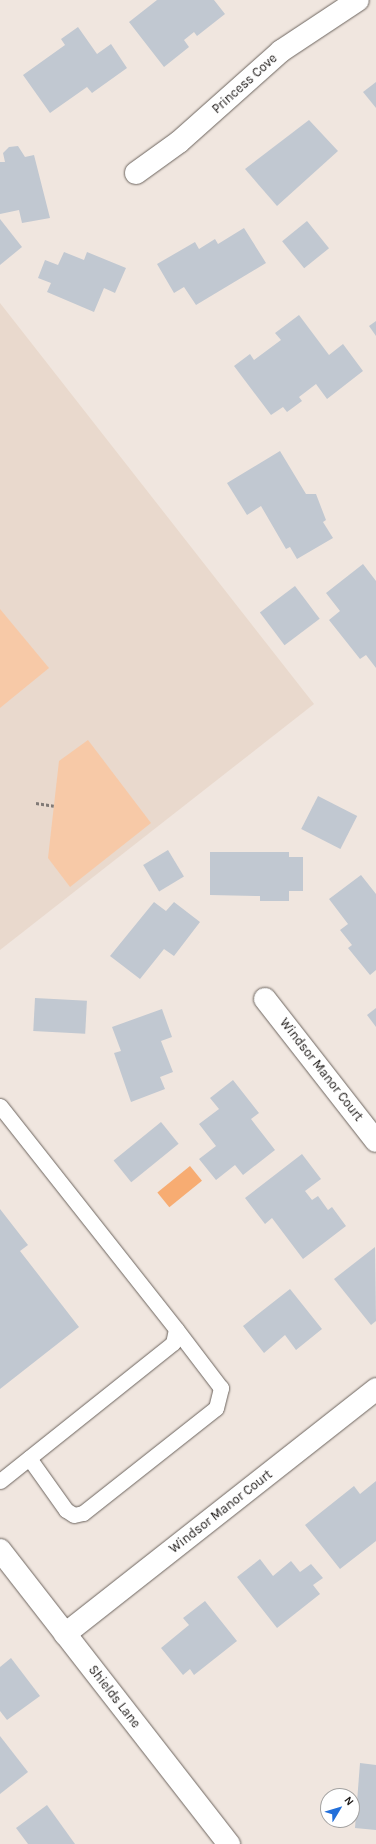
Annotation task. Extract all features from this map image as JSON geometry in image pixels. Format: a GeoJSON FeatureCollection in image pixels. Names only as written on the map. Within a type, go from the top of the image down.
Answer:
{"type":"FeatureCollection","features":[{"type":"Feature","properties":{"kind":"street","name":"Princess Cove"},"geometry":{"type":"LineString","coordinates":[[136,173],[179,142],[287,47],[358,0]]}},
{"type":"Feature","properties":{"kind":"street","name":"Windsor Manor Court"},"geometry":{"type":"LineString","coordinates":[[265,999],[376,1141]]}},
{"type":"Feature","properties":{"kind":"street","name":"Windsor Manor Court"},"geometry":{"type":"LineString","coordinates":[[65,1634],[376,1389]]}},
{"type":"Feature","properties":{"kind":"street","name":"Shields Lane"},"geometry":{"type":"LineString","coordinates":[[0,1550],[227,1844]]}},
{"type":"Feature","properties":{"kind":"lane"},"geometry":{"type":"LineString","coordinates":[[0,1106],[221,1388],[216,1408],[83,1514],[74,1515],[66,1510],[29,1458]]}},
{"type":"Feature","properties":{"kind":"lane"},"geometry":{"type":"LineString","coordinates":[[0,1481],[173,1343],[176,1329]]}},
{"type":"Feature","properties":{"kind":"path"},"geometry":{"type":"LineString","coordinates":[[36,802],[54,806]]}},
{"type":"Feature","properties":{"kind":"shaded area"},"geometry":{"type":"Polygon","coordinates":[[[0,303],[314,704],[0,950],[0,303]]]}},
{"type":"Feature","properties":{"kind":"shaded area"},"geometry":{"type":"Polygon","coordinates":[[[0,609],[49,668],[0,708],[0,609]]]}},
{"type":"Feature","properties":{"kind":"shaded area"},"geometry":{"type":"Polygon","coordinates":[[[88,740],[151,823],[70,887],[48,858],[59,761],[88,740]]]}},
{"type":"Feature","properties":{"kind":"shaded area"},"geometry":{"type":"Polygon","coordinates":[[[190,1166],[202,1181],[169,1207],[157,1192],[190,1166]]]}},
{"type":"Feature","properties":{"kind":"building"},"geometry":{"type":"Polygon","coordinates":[[[157,0],[214,0],[225,14],[197,36],[194,32],[184,40],[189,47],[164,67],[129,22],[157,0]]]}},
{"type":"Feature","properties":{"kind":"building"},"geometry":{"type":"Polygon","coordinates":[[[78,27],[97,54],[111,44],[127,68],[92,93],[87,87],[50,113],[23,75],[65,45],[61,39],[78,27]]]}},
{"type":"Feature","properties":{"kind":"building"},"geometry":{"type":"Polygon","coordinates":[[[376,82],[376,108],[363,92],[376,82]]]}},
{"type":"Feature","properties":{"kind":"building"},"geometry":{"type":"Polygon","coordinates":[[[309,120],[338,151],[277,206],[245,169],[309,120]]]}},
{"type":"Feature","properties":{"kind":"building"},"geometry":{"type":"Polygon","coordinates":[[[18,146],[25,157],[34,155],[50,218],[22,223],[19,210],[0,214],[0,162],[5,162],[3,153],[9,147],[18,146]]]}},
{"type":"Feature","properties":{"kind":"building"},"geometry":{"type":"Polygon","coordinates":[[[0,219],[22,247],[0,265],[0,219]]]}},
{"type":"Feature","properties":{"kind":"building"},"geometry":{"type":"Polygon","coordinates":[[[307,221],[329,248],[304,268],[282,241],[307,221]]]}},
{"type":"Feature","properties":{"kind":"building"},"geometry":{"type":"Polygon","coordinates":[[[244,228],[266,263],[196,305],[184,287],[174,293],[157,264],[195,242],[199,249],[215,239],[218,244],[244,228]]]}},
{"type":"Feature","properties":{"kind":"building"},"geometry":{"type":"Polygon","coordinates":[[[64,252],[84,260],[87,252],[126,268],[115,293],[104,288],[94,312],[47,292],[51,283],[38,278],[45,260],[58,265],[64,252]]]}},
{"type":"Feature","properties":{"kind":"building"},"geometry":{"type":"Polygon","coordinates":[[[299,315],[329,355],[343,344],[363,371],[327,399],[316,384],[299,397],[302,401],[287,412],[283,407],[271,415],[234,366],[250,354],[254,360],[281,340],[275,333],[299,315]]]}},
{"type":"Feature","properties":{"kind":"building"},"geometry":{"type":"Polygon","coordinates":[[[376,321],[376,336],[369,326],[376,321]]]}},
{"type":"Feature","properties":{"kind":"building"},"geometry":{"type":"Polygon","coordinates":[[[280,451],[306,494],[316,494],[326,520],[323,522],[333,538],[297,559],[290,547],[286,549],[261,506],[247,515],[227,483],[280,451]]]}},
{"type":"Feature","properties":{"kind":"building"},"geometry":{"type":"Polygon","coordinates":[[[363,564],[376,581],[376,668],[366,655],[360,659],[329,620],[340,611],[326,593],[363,564]]]}},
{"type":"Feature","properties":{"kind":"building"},"geometry":{"type":"Polygon","coordinates":[[[295,586],[320,619],[285,645],[260,612],[295,586]]]}},
{"type":"Feature","properties":{"kind":"building"},"geometry":{"type":"Polygon","coordinates":[[[318,796],[357,816],[340,849],[301,829],[318,796]]]}},
{"type":"Feature","properties":{"kind":"building"},"geometry":{"type":"Polygon","coordinates":[[[168,850],[184,877],[159,892],[143,865],[168,850]]]}},
{"type":"Feature","properties":{"kind":"building"},"geometry":{"type":"Polygon","coordinates":[[[210,852],[289,852],[289,857],[303,857],[303,891],[289,891],[289,901],[260,901],[260,896],[210,895],[210,852]]]}},
{"type":"Feature","properties":{"kind":"building"},"geometry":{"type":"Polygon","coordinates":[[[361,875],[376,894],[376,970],[370,975],[348,948],[352,945],[340,930],[348,924],[329,899],[361,875]]]}},
{"type":"Feature","properties":{"kind":"building"},"geometry":{"type":"Polygon","coordinates":[[[154,902],[166,911],[174,902],[200,922],[174,956],[164,949],[140,979],[110,956],[154,902]]]}},
{"type":"Feature","properties":{"kind":"building"},"geometry":{"type":"Polygon","coordinates":[[[35,998],[87,1001],[85,1034],[33,1031],[35,998]]]}},
{"type":"Feature","properties":{"kind":"building"},"geometry":{"type":"Polygon","coordinates":[[[376,1008],[376,1027],[367,1015],[376,1008]]]}},
{"type":"Feature","properties":{"kind":"building"},"geometry":{"type":"Polygon","coordinates":[[[162,1009],[172,1037],[161,1041],[173,1072],[160,1077],[165,1089],[131,1102],[114,1053],[121,1051],[112,1027],[162,1009]]]}},
{"type":"Feature","properties":{"kind":"building"},"geometry":{"type":"Polygon","coordinates":[[[233,1080],[259,1113],[251,1119],[275,1150],[243,1175],[235,1165],[216,1180],[199,1159],[216,1146],[199,1124],[219,1109],[210,1098],[233,1080]]]}},
{"type":"Feature","properties":{"kind":"building"},"geometry":{"type":"Polygon","coordinates":[[[161,1122],[179,1144],[131,1182],[114,1160],[161,1122]]]}},
{"type":"Feature","properties":{"kind":"building"},"geometry":{"type":"Polygon","coordinates":[[[302,1154],[321,1179],[305,1191],[312,1200],[318,1196],[328,1210],[332,1207],[346,1226],[303,1259],[272,1218],[265,1224],[245,1198],[302,1154]]]}},
{"type":"Feature","properties":{"kind":"building"},"geometry":{"type":"Polygon","coordinates":[[[0,1209],[28,1245],[20,1251],[79,1327],[0,1389],[0,1209]]]}},
{"type":"Feature","properties":{"kind":"building"},"geometry":{"type":"Polygon","coordinates":[[[375,1247],[376,1321],[371,1325],[334,1279],[375,1247]]]}},
{"type":"Feature","properties":{"kind":"building"},"geometry":{"type":"Polygon","coordinates":[[[290,1289],[322,1329],[296,1350],[285,1335],[264,1353],[243,1326],[290,1289]]]}},
{"type":"Feature","properties":{"kind":"building"},"geometry":{"type":"Polygon","coordinates":[[[376,1481],[376,1541],[340,1569],[305,1525],[354,1486],[360,1494],[376,1481]]]}},
{"type":"Feature","properties":{"kind":"building"},"geometry":{"type":"Polygon","coordinates":[[[260,1559],[273,1576],[291,1561],[300,1572],[311,1564],[323,1578],[313,1585],[320,1594],[277,1628],[237,1577],[260,1559]]]}},
{"type":"Feature","properties":{"kind":"building"},"geometry":{"type":"Polygon","coordinates":[[[205,1601],[237,1641],[194,1675],[190,1669],[183,1675],[161,1648],[189,1625],[183,1618],[205,1601]]]}},
{"type":"Feature","properties":{"kind":"building"},"geometry":{"type":"Polygon","coordinates":[[[11,1658],[40,1696],[7,1720],[0,1711],[0,1667],[11,1658]]]}},
{"type":"Feature","properties":{"kind":"building"},"geometry":{"type":"Polygon","coordinates":[[[0,1736],[28,1772],[0,1794],[0,1736]]]}},
{"type":"Feature","properties":{"kind":"building"},"geometry":{"type":"Polygon","coordinates":[[[360,1763],[376,1765],[376,1830],[355,1828],[360,1828],[360,1788],[358,1788],[360,1763]]]}},
{"type":"Feature","properties":{"kind":"building"},"geometry":{"type":"Polygon","coordinates":[[[47,1805],[75,1844],[28,1844],[16,1828],[47,1805]]]}}]}
